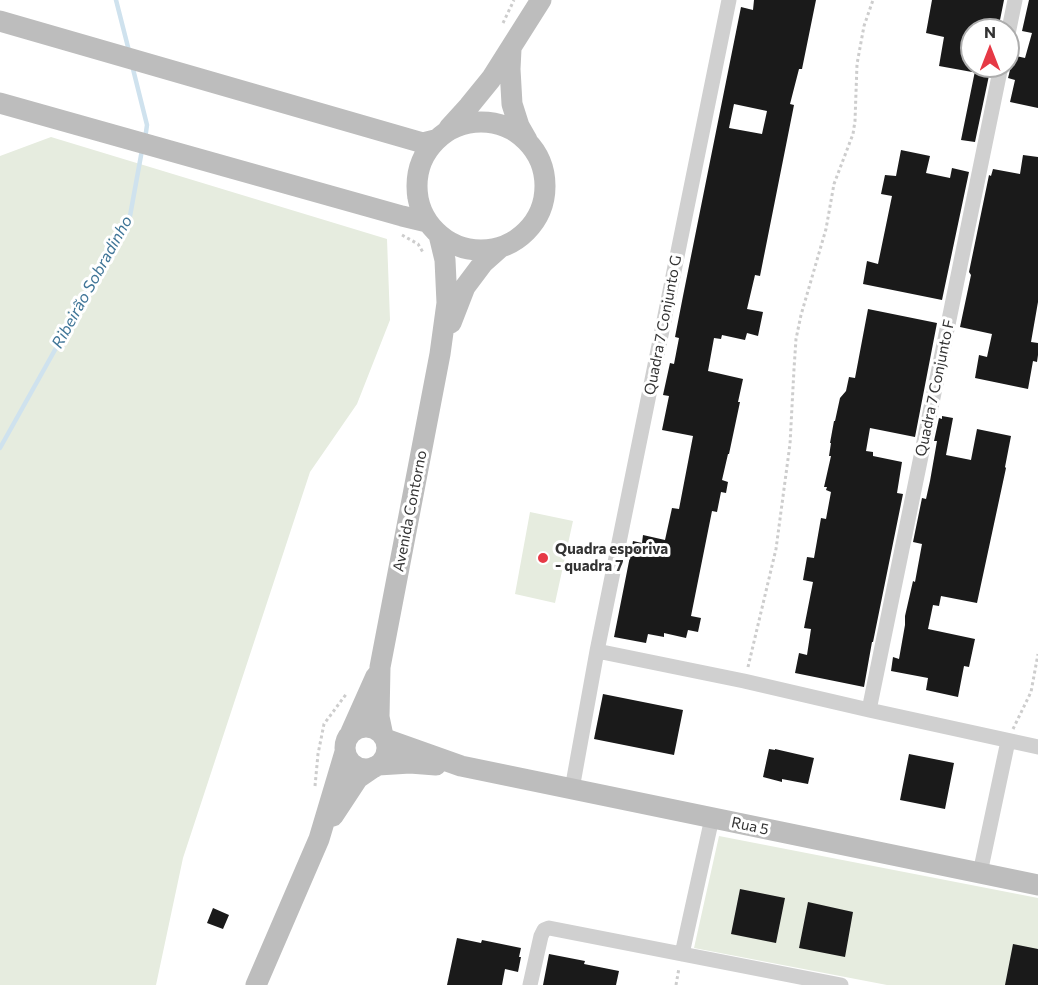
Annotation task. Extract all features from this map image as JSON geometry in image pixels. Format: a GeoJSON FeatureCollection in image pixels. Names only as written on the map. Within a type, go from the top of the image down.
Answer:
{"type":"FeatureCollection","features":[{"type":"Feature","properties":{"kind":"main road"},"geometry":{"type":"LineString","coordinates":[[433,228],[419,206],[416,188],[418,170],[424,154],[435,138],[482,91],[542,0]]}},
{"type":"Feature","properties":{"kind":"main road"},"geometry":{"type":"LineString","coordinates":[[0,21],[156,66],[435,138],[466,122],[489,121],[510,128],[528,140]]}},
{"type":"Feature","properties":{"kind":"main road"},"geometry":{"type":"LineString","coordinates":[[0,103],[402,216],[433,228],[458,246],[479,250],[501,248],[520,237],[536,222],[544,201],[546,179],[540,158],[519,126],[512,104],[510,69],[512,45]]}},
{"type":"Feature","properties":{"kind":"main road","name":"Avenida Contorno"},"geometry":{"type":"LineString","coordinates":[[384,738],[379,717],[380,667],[440,354],[447,303],[445,260],[433,228]]}},
{"type":"Feature","properties":{"kind":"main road","name":"Avenida Contorno"},"geometry":{"type":"LineString","coordinates":[[440,354],[465,287],[483,263],[501,248]]}},
{"type":"Feature","properties":{"kind":"main road","name":"Avenida Contorno"},"geometry":{"type":"LineString","coordinates":[[256,985],[319,839],[348,742],[380,667]]}},
{"type":"Feature","properties":{"kind":"main road"},"geometry":{"type":"LineString","coordinates":[[372,727],[384,738],[387,745],[385,756],[376,766],[366,769],[359,768],[348,759],[348,742],[357,728],[372,727]]}},
{"type":"Feature","properties":{"kind":"main road","name":"Rua 5"},"geometry":{"type":"LineString","coordinates":[[384,738],[461,766],[1038,885]]}},
{"type":"Feature","properties":{"kind":"main road","name":"Rua 5"},"geometry":{"type":"LineString","coordinates":[[376,766],[410,763],[461,766]]}},
{"type":"Feature","properties":{"kind":"main road","name":"Avenida Contorno"},"geometry":{"type":"LineString","coordinates":[[319,839],[358,778],[376,766]]}},
{"type":"Feature","properties":{"kind":"street","name":"Quadra 7 Conjunto G"},"geometry":{"type":"LineString","coordinates":[[572,789],[597,651],[729,0]]}},
{"type":"Feature","properties":{"kind":"street"},"geometry":{"type":"LineString","coordinates":[[1011,18],[1015,0]]}},
{"type":"Feature","properties":{"kind":"street","name":"Quadra 7 Conjunto F"},"geometry":{"type":"LineString","coordinates":[[869,710],[999,78]]}},
{"type":"Feature","properties":{"kind":"street"},"geometry":{"type":"LineString","coordinates":[[597,651],[744,681],[1038,747]]}},
{"type":"Feature","properties":{"kind":"street"},"geometry":{"type":"LineString","coordinates":[[980,873],[1008,741]]}},
{"type":"Feature","properties":{"kind":"street"},"geometry":{"type":"LineString","coordinates":[[682,954],[712,818]]}},
{"type":"Feature","properties":{"kind":"street"},"geometry":{"type":"LineString","coordinates":[[530,985],[544,930],[558,929],[841,985]]}},
{"type":"Feature","properties":{"kind":"path"},"geometry":{"type":"LineString","coordinates":[[744,681],[776,549],[790,444],[794,369],[800,323],[809,283],[826,230],[834,184],[853,134],[857,64],[864,26],[873,0]]}},
{"type":"Feature","properties":{"kind":"path"},"geometry":{"type":"LineString","coordinates":[[428,260],[418,244],[395,231],[402,216],[408,210],[416,157],[435,138]]}},
{"type":"Feature","properties":{"kind":"path"},"geometry":{"type":"LineString","coordinates":[[1008,741],[1031,692],[1038,654]]}},
{"type":"Feature","properties":{"kind":"path"},"geometry":{"type":"LineString","coordinates":[[315,792],[318,754],[324,724],[350,689]]}},
{"type":"Feature","properties":{"kind":"shaded area"},"geometry":{"type":"Polygon","coordinates":[[[51,137],[387,239],[390,320],[357,404],[310,472],[183,858],[156,985],[0,985],[0,156],[51,137]]]}},
{"type":"Feature","properties":{"kind":"shaded area","name":"Quadra esporiva - quadra 7"},"geometry":{"type":"Polygon","coordinates":[[[530,512],[573,521],[555,603],[515,594],[530,512]]]}},
{"type":"Feature","properties":{"kind":"shaded area"},"geometry":{"type":"Polygon","coordinates":[[[719,836],[1038,898],[1038,985],[887,985],[694,948],[719,836]]]}},
{"type":"Feature","properties":{"kind":"building"},"geometry":{"type":"Polygon","coordinates":[[[754,0],[816,0],[802,69],[799,69],[790,104],[794,105],[760,276],[755,275],[747,309],[763,312],[758,336],[747,333],[745,340],[722,335],[721,339],[714,338],[708,371],[743,379],[722,480],[728,482],[726,493],[721,492],[717,512],[712,511],[691,616],[701,618],[698,632],[688,630],[686,638],[664,633],[664,637],[648,634],[646,643],[614,637],[633,541],[642,543],[643,535],[665,540],[672,508],[679,509],[693,436],[662,430],[669,396],[663,395],[670,363],[674,364],[679,338],[675,337],[741,7],[753,10],[754,0]],[[734,104],[729,128],[762,134],[767,111],[734,104]]]}},
{"type":"Feature","properties":{"kind":"building"},"geometry":{"type":"Polygon","coordinates":[[[932,0],[1004,0],[1000,18],[960,18],[960,70],[939,66],[944,37],[926,33],[932,0]]]}},
{"type":"Feature","properties":{"kind":"building"},"geometry":{"type":"Polygon","coordinates":[[[1029,0],[1038,0],[1038,108],[1010,102],[1015,80],[1008,78],[1020,78],[1020,57],[1025,58],[1032,33],[1022,31],[1029,0]]]}},
{"type":"Feature","properties":{"kind":"building"},"geometry":{"type":"Polygon","coordinates":[[[974,78],[988,78],[975,142],[961,140],[974,78]]]}},
{"type":"Feature","properties":{"kind":"building"},"geometry":{"type":"Polygon","coordinates":[[[901,150],[930,156],[926,173],[950,178],[952,168],[969,172],[942,300],[863,284],[867,261],[878,264],[892,196],[881,194],[885,175],[896,176],[901,150]]]}},
{"type":"Feature","properties":{"kind":"building"},"geometry":{"type":"Polygon","coordinates":[[[1023,155],[1038,157],[1038,302],[1031,342],[1038,343],[1038,355],[1037,362],[1033,361],[1028,389],[975,378],[979,355],[987,357],[992,334],[960,327],[989,175],[991,176],[993,169],[1020,174],[1023,155]]]}},
{"type":"Feature","properties":{"kind":"building"},"geometry":{"type":"Polygon","coordinates":[[[868,309],[937,323],[915,437],[870,428],[866,451],[873,452],[873,456],[902,462],[897,493],[903,494],[864,687],[795,673],[799,653],[807,655],[811,629],[804,628],[813,582],[803,580],[807,557],[814,558],[821,518],[826,519],[831,492],[824,487],[831,456],[829,456],[830,443],[834,421],[849,377],[855,378],[868,309]]]}},
{"type":"Feature","properties":{"kind":"building"},"geometry":{"type":"Polygon","coordinates":[[[942,416],[953,418],[946,455],[971,460],[977,429],[1011,436],[977,603],[941,596],[939,606],[933,605],[928,629],[975,639],[969,667],[964,666],[958,697],[926,690],[928,678],[891,671],[893,657],[899,659],[905,616],[913,581],[915,582],[922,544],[913,542],[922,498],[926,499],[937,441],[934,441],[939,418],[942,419],[942,416]]]}},
{"type":"Feature","properties":{"kind":"building"},"geometry":{"type":"Polygon","coordinates":[[[603,694],[683,710],[674,755],[594,739],[603,694]]]}},
{"type":"Feature","properties":{"kind":"building"},"geometry":{"type":"Polygon","coordinates":[[[769,749],[814,758],[808,784],[782,779],[782,782],[763,777],[769,749]]]}},
{"type":"Feature","properties":{"kind":"building"},"geometry":{"type":"Polygon","coordinates":[[[909,754],[954,763],[945,809],[900,800],[909,754]]]}},
{"type":"Feature","properties":{"kind":"building"},"geometry":{"type":"Polygon","coordinates":[[[740,889],[785,898],[776,943],[731,934],[740,889]]]}},
{"type":"Feature","properties":{"kind":"building"},"geometry":{"type":"Polygon","coordinates":[[[808,902],[853,912],[845,957],[799,948],[808,902]]]}},
{"type":"Feature","properties":{"kind":"building"},"geometry":{"type":"Polygon","coordinates":[[[213,908],[229,915],[223,929],[207,923],[213,908]]]}},
{"type":"Feature","properties":{"kind":"building"},"geometry":{"type":"Polygon","coordinates":[[[457,938],[481,943],[482,940],[521,948],[518,972],[505,969],[502,985],[447,985],[457,938]]]}},
{"type":"Feature","properties":{"kind":"building"},"geometry":{"type":"Polygon","coordinates":[[[1013,944],[1038,949],[1038,985],[1005,985],[1013,944]]]}},
{"type":"Feature","properties":{"kind":"building"},"geometry":{"type":"Polygon","coordinates":[[[549,954],[619,971],[616,985],[543,985],[549,954]]]}},
{"type":"Feature","properties":{"kind":"waterway","name":"Ribeirão Sobradinho"},"geometry":{"type":"LineString","coordinates":[[116,0],[129,51]]}},
{"type":"Feature","properties":{"kind":"waterway","name":"Ribeirão Sobradinho"},"geometry":{"type":"LineString","coordinates":[[132,65],[147,125],[145,139]]}},
{"type":"Feature","properties":{"kind":"waterway","name":"Ribeirão Sobradinho"},"geometry":{"type":"LineString","coordinates":[[0,448],[130,216],[142,150]]}},
{"type":"Feature","properties":{"kind":"place","name":"Quadra esporiva - quadra 7"},"geometry":{"type":"Point","coordinates":[543,558]}}]}
